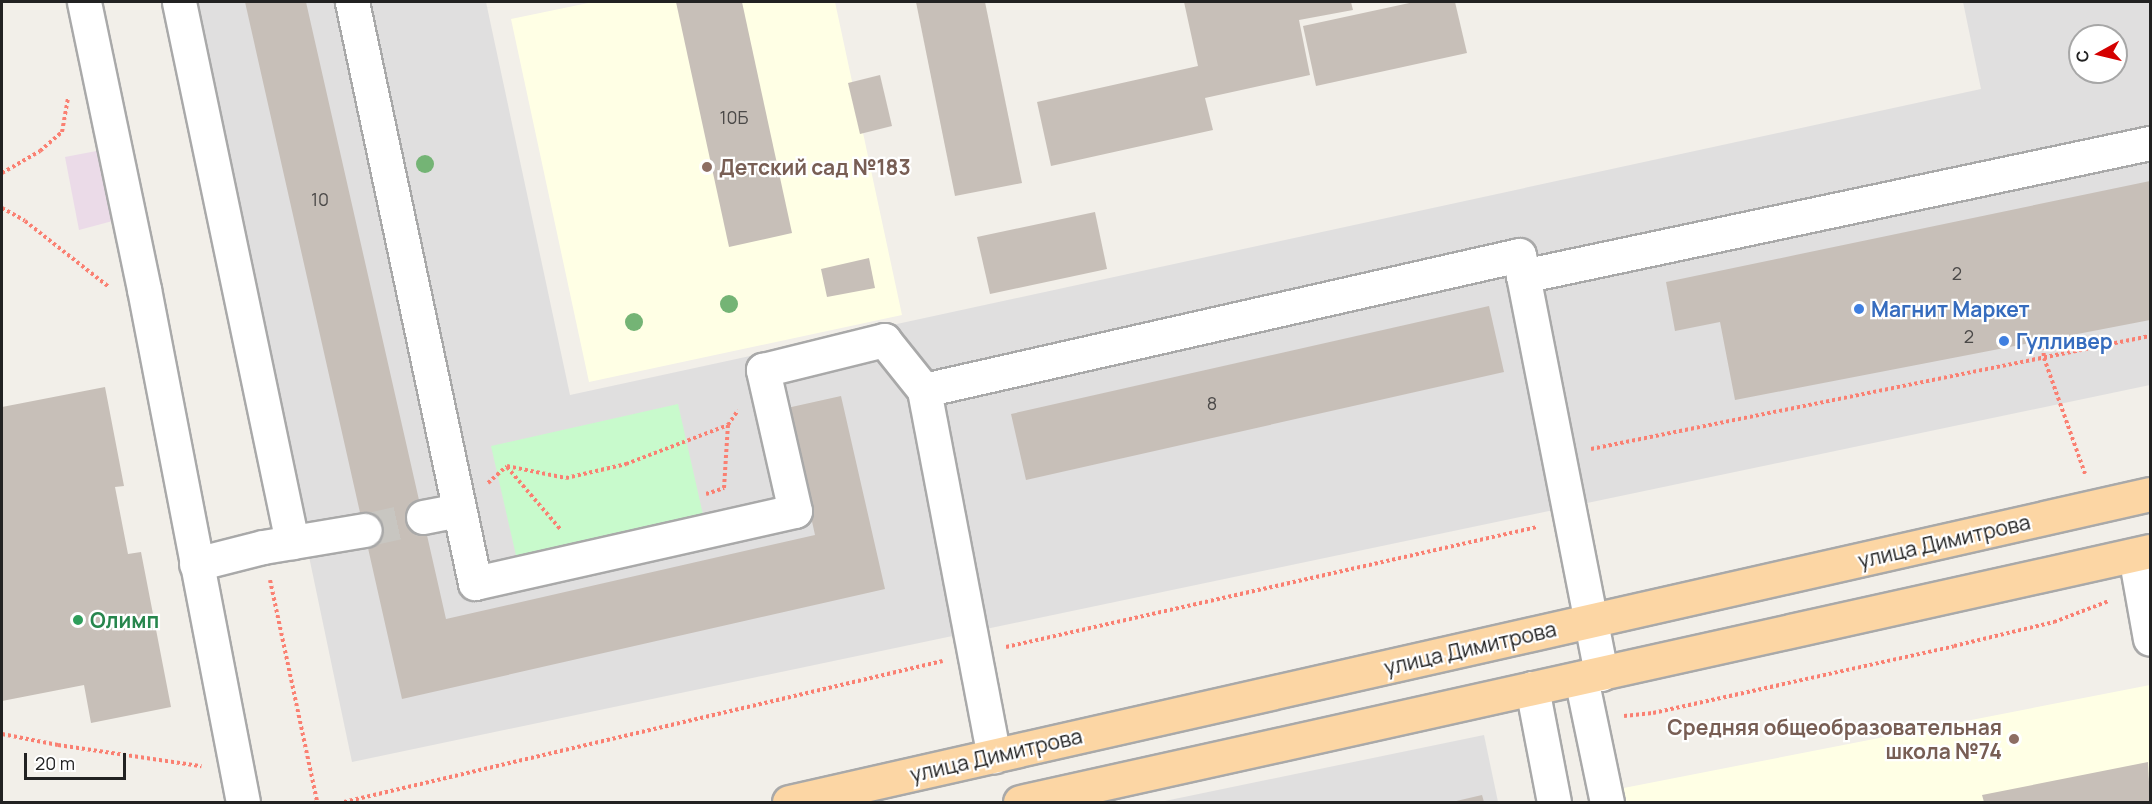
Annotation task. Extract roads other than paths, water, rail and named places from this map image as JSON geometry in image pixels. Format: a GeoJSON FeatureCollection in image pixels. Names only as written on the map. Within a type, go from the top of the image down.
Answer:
{"type":"FeatureCollection","features":[{"type":"Feature","properties":{"kind":"main road","name":"улица Димитрова"},"geometry":{"type":"LineString","coordinates":[[789,802],[2151,494]]}},
{"type":"Feature","properties":{"kind":"main road"},"geometry":{"type":"LineString","coordinates":[[1020,802],[1532,688],[2142,564]]}},
{"type":"Feature","properties":{"kind":"main road"},"geometry":{"type":"LineString","coordinates":[[1522,636],[1532,688]]}},
{"type":"Feature","properties":{"kind":"lane"},"geometry":{"type":"LineString","coordinates":[[84,2],[144,289],[243,802]]}},
{"type":"Feature","properties":{"kind":"lane"},"geometry":{"type":"LineString","coordinates":[[180,2],[278,545]]}},
{"type":"Feature","properties":{"kind":"lane"},"geometry":{"type":"LineString","coordinates":[[352,2],[475,583],[795,511],[763,370],[884,340],[924,390],[994,756]]}},
{"type":"Feature","properties":{"kind":"lane"},"geometry":{"type":"LineString","coordinates":[[1523,276],[2151,143]]}},
{"type":"Feature","properties":{"kind":"lane"},"geometry":{"type":"LineString","coordinates":[[924,390],[1519,255],[1590,621],[1591,676],[1588,719],[1607,802]]}},
{"type":"Feature","properties":{"kind":"lane"},"geometry":{"type":"LineString","coordinates":[[423,517],[458,510]]}},
{"type":"Feature","properties":{"kind":"lane"},"geometry":{"type":"LineString","coordinates":[[196,564],[278,545],[365,530]]}},
{"type":"Feature","properties":{"kind":"lane"},"geometry":{"type":"LineString","coordinates":[[2142,564],[2151,639]]}},
{"type":"Feature","properties":{"kind":"lane"},"geometry":{"type":"LineString","coordinates":[[1532,688],[1554,802]]}},
{"type":"Feature","properties":{"kind":"tunnel"},"geometry":{"type":"LineString","coordinates":[[365,530],[423,517]]}},
{"type":"Feature","properties":{"kind":"place","name":"Детский сад №183"},"geometry":{"type":"Point","coordinates":[707,167]}},
{"type":"Feature","properties":{"kind":"place","name":"Магнит Маркет"},"geometry":{"type":"Point","coordinates":[1859,309]}},
{"type":"Feature","properties":{"kind":"place","name":"Гулливер"},"geometry":{"type":"Point","coordinates":[2004,341]}},
{"type":"Feature","properties":{"kind":"place","name":"Олимп"},"geometry":{"type":"Point","coordinates":[78,620]}},
{"type":"Feature","properties":{"kind":"place","name":"Средняя общеобразовательная школа №74"},"geometry":{"type":"Point","coordinates":[2014,739]}}]}
